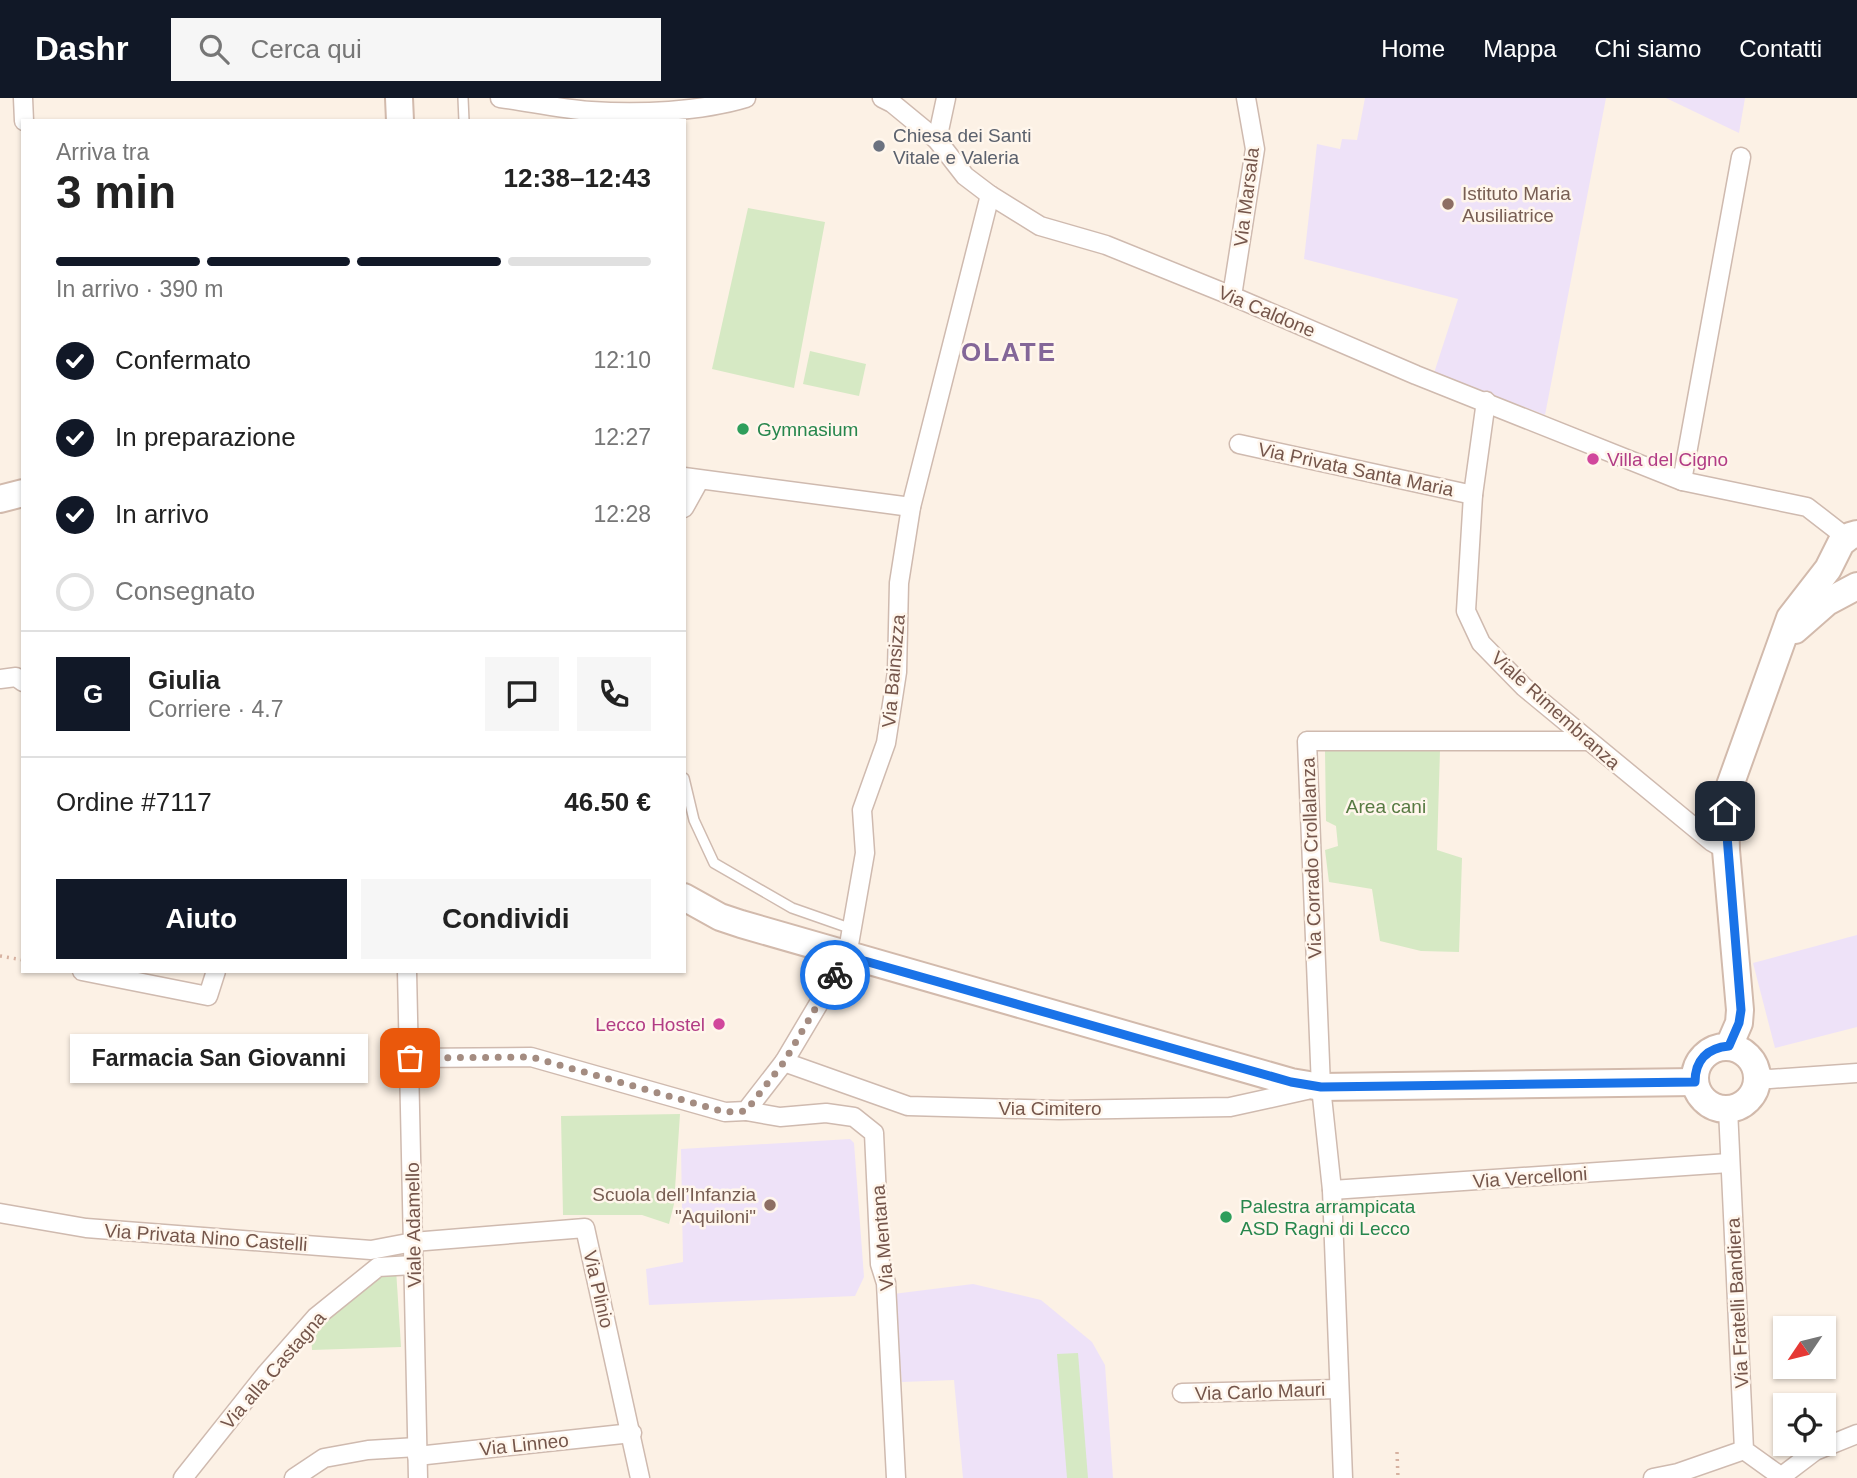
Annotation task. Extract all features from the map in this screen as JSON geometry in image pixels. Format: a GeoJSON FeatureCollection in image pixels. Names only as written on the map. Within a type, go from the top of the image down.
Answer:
{"type":"FeatureCollection","features":[{"type":"Feature","properties":{"kind":"street"},"geometry":{"type":"LineString","coordinates":[[23,98],[24,119]]}},
{"type":"Feature","properties":{"kind":"street"},"geometry":{"type":"LineString","coordinates":[[399,98],[400,119]]}},
{"type":"Feature","properties":{"kind":"street"},"geometry":{"type":"LineString","coordinates":[[500,98],[599,110],[654,111],[710,106],[746,98]]}},
{"type":"Feature","properties":{"kind":"street","name":"Via Caldone"},"geometry":{"type":"LineString","coordinates":[[882,98],[937,140],[965,176],[1040,226],[1106,245],[1416,375],[1682,481],[1807,507],[1846,543]]}},
{"type":"Feature","properties":{"kind":"street"},"geometry":{"type":"LineString","coordinates":[[937,140],[946,98]]}},
{"type":"Feature","properties":{"kind":"street","name":"Via Marsala"},"geometry":{"type":"LineString","coordinates":[[1232,296],[1255,149],[1246,98]]}},
{"type":"Feature","properties":{"kind":"street"},"geometry":{"type":"LineString","coordinates":[[1682,481],[1741,157]]}},
{"type":"Feature","properties":{"kind":"street","name":"Via Bainsizza"},"geometry":{"type":"LineString","coordinates":[[847,956],[865,853],[862,810],[886,743],[897,672],[899,583],[911,507],[990,195]]}},
{"type":"Feature","properties":{"kind":"street","name":"Viale Rimembranza"},"geometry":{"type":"LineString","coordinates":[[1486,401],[1473,495],[1466,611],[1481,643],[1524,687],[1587,741],[1712,842],[1726,850]]}},
{"type":"Feature","properties":{"kind":"street","name":"Via Privata Santa Maria"},"geometry":{"type":"LineString","coordinates":[[1240,444],[1473,495]]}},
{"type":"Feature","properties":{"kind":"street"},"geometry":{"type":"LineString","coordinates":[[686,501],[692,479],[911,507]]}},
{"type":"Feature","properties":{"kind":"street"},"geometry":{"type":"LineString","coordinates":[[0,499],[21,494]]}},
{"type":"Feature","properties":{"kind":"street"},"geometry":{"type":"LineString","coordinates":[[1781,648],[1804,620],[1832,599],[1857,586],[1841,575],[1846,543]]}},
{"type":"Feature","properties":{"kind":"street"},"geometry":{"type":"LineString","coordinates":[[1729,1046],[1739,1023],[1741,1010],[1726,850],[1725,811],[1728,791],[1790,618],[1846,543]]}},
{"type":"Feature","properties":{"kind":"street"},"geometry":{"type":"LineString","coordinates":[[0,679],[16,677],[21,681]]}},
{"type":"Feature","properties":{"kind":"street","name":"Via Corrado Crollalanza"},"geometry":{"type":"LineString","coordinates":[[1321,1087],[1307,741],[1587,741]]}},
{"type":"Feature","properties":{"kind":"street"},"geometry":{"type":"LineString","coordinates":[[686,898],[731,921],[1291,1082],[1321,1087],[1695,1082]]}},
{"type":"Feature","properties":{"kind":"street"},"geometry":{"type":"LineString","coordinates":[[746,1111],[784,1062],[847,956]]}},
{"type":"Feature","properties":{"kind":"street"},"geometry":{"type":"LineString","coordinates":[[92,973],[208,996],[215,973]]}},
{"type":"Feature","properties":{"kind":"street","name":"Viale Adamello"},"geometry":{"type":"LineString","coordinates":[[407,973],[418,1478]]}},
{"type":"Feature","properties":{"kind":"street"},"geometry":{"type":"LineString","coordinates":[[1729,1046],[1745,1053],[1751,1059],[1757,1076],[1753,1094],[1746,1102],[1728,1109],[1710,1105],[1697,1091],[1695,1082],[1698,1063],[1703,1056],[1711,1050],[1729,1046]]}},
{"type":"Feature","properties":{"kind":"street","name":"Via Mentana"},"geometry":{"type":"LineString","coordinates":[[410,1058],[531,1057],[725,1112],[746,1111],[780,1117],[826,1113],[854,1117],[874,1133],[880,1265],[886,1283],[896,1478]]}},
{"type":"Feature","properties":{"kind":"street","name":"Via Cimitero"},"geometry":{"type":"LineString","coordinates":[[784,1062],[908,1106],[1059,1110],[1230,1107],[1321,1087]]}},
{"type":"Feature","properties":{"kind":"street"},"geometry":{"type":"LineString","coordinates":[[1757,1076],[1770,1079],[1857,1073]]}},
{"type":"Feature","properties":{"kind":"street","name":"Via Carlo Mauri"},"geometry":{"type":"LineString","coordinates":[[1321,1087],[1332,1190],[1343,1478]]}},
{"type":"Feature","properties":{"kind":"street","name":"Via Fratelli Bandiera"},"geometry":{"type":"LineString","coordinates":[[1728,1109],[1744,1450]]}},
{"type":"Feature","properties":{"kind":"street","name":"Via Vercelloni"},"geometry":{"type":"LineString","coordinates":[[1332,1190],[1729,1163]]}},
{"type":"Feature","properties":{"kind":"street","name":"Via Privata Nino Castelli"},"geometry":{"type":"LineString","coordinates":[[0,1213],[86,1228],[372,1250],[413,1242]]}},
{"type":"Feature","properties":{"kind":"street","name":"Via Plinio"},"geometry":{"type":"LineString","coordinates":[[413,1242],[585,1228],[640,1478]]}},
{"type":"Feature","properties":{"kind":"street","name":"Via alla Castagna"},"geometry":{"type":"LineString","coordinates":[[183,1478],[265,1375],[316,1317],[378,1267],[413,1265]]}},
{"type":"Feature","properties":{"kind":"street","name":"Via Carlo Mauri"},"geometry":{"type":"LineString","coordinates":[[1182,1393],[1339,1389]]}},
{"type":"Feature","properties":{"kind":"street","name":"Via Linneo"},"geometry":{"type":"LineString","coordinates":[[294,1478],[324,1458],[368,1450],[417,1451],[632,1433]]}},
{"type":"Feature","properties":{"kind":"street"},"geometry":{"type":"LineString","coordinates":[[1653,1478],[1678,1473],[1744,1450],[1783,1477],[1815,1451],[1857,1434]]}},
{"type":"Feature","properties":{"kind":"lane"},"geometry":{"type":"LineString","coordinates":[[463,98],[464,119]]}},
{"type":"Feature","properties":{"kind":"lane"},"geometry":{"type":"LineString","coordinates":[[686,786],[694,820],[714,863],[792,908],[852,929]]}},
{"type":"Feature","properties":{"kind":"path"},"geometry":{"type":"LineString","coordinates":[[0,956],[21,960]]}},
{"type":"Feature","properties":{"kind":"path"},"geometry":{"type":"LineString","coordinates":[[1397,1452],[1398,1478]]}},
{"type":"Feature","properties":{"kind":"shaded area","name":"Istituto Maria Ausiliatrice"},"geometry":{"type":"Polygon","coordinates":[[[1365,98],[1606,98],[1545,415],[1434,373],[1458,299],[1304,259],[1317,144],[1340,149],[1342,139],[1357,140],[1365,98]]]}},
{"type":"Feature","properties":{"kind":"shaded area"},"geometry":{"type":"Polygon","coordinates":[[[1666,98],[1745,98],[1739,133],[1666,98]]]}},
{"type":"Feature","properties":{"kind":"shaded area"},"geometry":{"type":"Polygon","coordinates":[[[1857,935],[1857,1027],[1775,1048],[1753,963],[1857,935]]]}},
{"type":"Feature","properties":{"kind":"shaded area","name":"Scuola dell’Infanzia \"Aquiloni\""},"geometry":{"type":"Polygon","coordinates":[[[850,1139],[854,1143],[864,1277],[855,1296],[649,1305],[646,1269],[683,1262],[681,1149],[850,1139]]]}},
{"type":"Feature","properties":{"kind":"shaded area"},"geometry":{"type":"Polygon","coordinates":[[[973,1284],[1041,1300],[1092,1342],[1105,1365],[1113,1478],[963,1478],[954,1380],[902,1382],[893,1294],[973,1284]]]}},
{"type":"Feature","properties":{"kind":"green space"},"geometry":{"type":"Polygon","coordinates":[[[748,208],[825,222],[794,388],[712,369],[748,208]]]}},
{"type":"Feature","properties":{"kind":"green space"},"geometry":{"type":"Polygon","coordinates":[[[810,351],[866,364],[859,396],[803,384],[810,351]]]}},
{"type":"Feature","properties":{"kind":"green space","name":"Area cani"},"geometry":{"type":"Polygon","coordinates":[[[1325,750],[1440,750],[1437,850],[1462,858],[1459,952],[1421,951],[1380,941],[1372,889],[1329,882],[1325,850],[1338,846],[1336,826],[1326,821],[1325,750]]]}},
{"type":"Feature","properties":{"kind":"green space"},"geometry":{"type":"Polygon","coordinates":[[[680,1114],[674,1204],[669,1224],[642,1215],[563,1215],[561,1116],[680,1114]]]}},
{"type":"Feature","properties":{"kind":"green space"},"geometry":{"type":"Polygon","coordinates":[[[396,1269],[401,1347],[312,1350],[311,1336],[321,1320],[381,1270],[396,1269]]]}},
{"type":"Feature","properties":{"kind":"green space"},"geometry":{"type":"Polygon","coordinates":[[[1078,1353],[1088,1478],[1067,1478],[1057,1354],[1078,1353]]]}},
{"type":"Feature","properties":{"kind":"way so far"},"geometry":{"type":"LineString","coordinates":[[410,1058],[531,1057],[725,1112],[746,1111],[784,1062],[835,975]]}},
{"type":"Feature","properties":{"kind":"place","name":"Chiesa dei Santi Vitale e Valeria"},"geometry":{"type":"Point","coordinates":[879,146]}},
{"type":"Feature","properties":{"kind":"place","name":"Istituto Maria Ausiliatrice"},"geometry":{"type":"Point","coordinates":[1448,204]}},
{"type":"Feature","properties":{"kind":"place","name":"Gymnasium"},"geometry":{"type":"Point","coordinates":[743,429]}},
{"type":"Feature","properties":{"kind":"place","name":"Villa del Cigno"},"geometry":{"type":"Point","coordinates":[1593,459]}},
{"type":"Feature","properties":{"kind":"place","name":"Lecco Hostel"},"geometry":{"type":"Point","coordinates":[719,1024]}},
{"type":"Feature","properties":{"kind":"place","name":"Farmacia San Giovanni"},"geometry":{"type":"Point","coordinates":[410,1058]}},
{"type":"Feature","properties":{"kind":"place","name":"Scuola dell’Infanzia \"Aquiloni\""},"geometry":{"type":"Point","coordinates":[770,1205]}},
{"type":"Feature","properties":{"kind":"place","name":"Palestra arrampicata ASD Ragni di Lecco"},"geometry":{"type":"Point","coordinates":[1226,1217]}},
{"type":"Feature","properties":{"kind":"district","name":"OLATE"},"geometry":{"type":"Point","coordinates":[1009,352]}},
{"type":"Feature","properties":{"kind":"route"},"geometry":{"type":"LineString","coordinates":[[835,975],[847,956],[1291,1082],[1321,1087],[1695,1082],[1695,1072],[1703,1056],[1711,1050],[1729,1046],[1736,1034],[1741,1010],[1726,850],[1725,811]]}}]}
